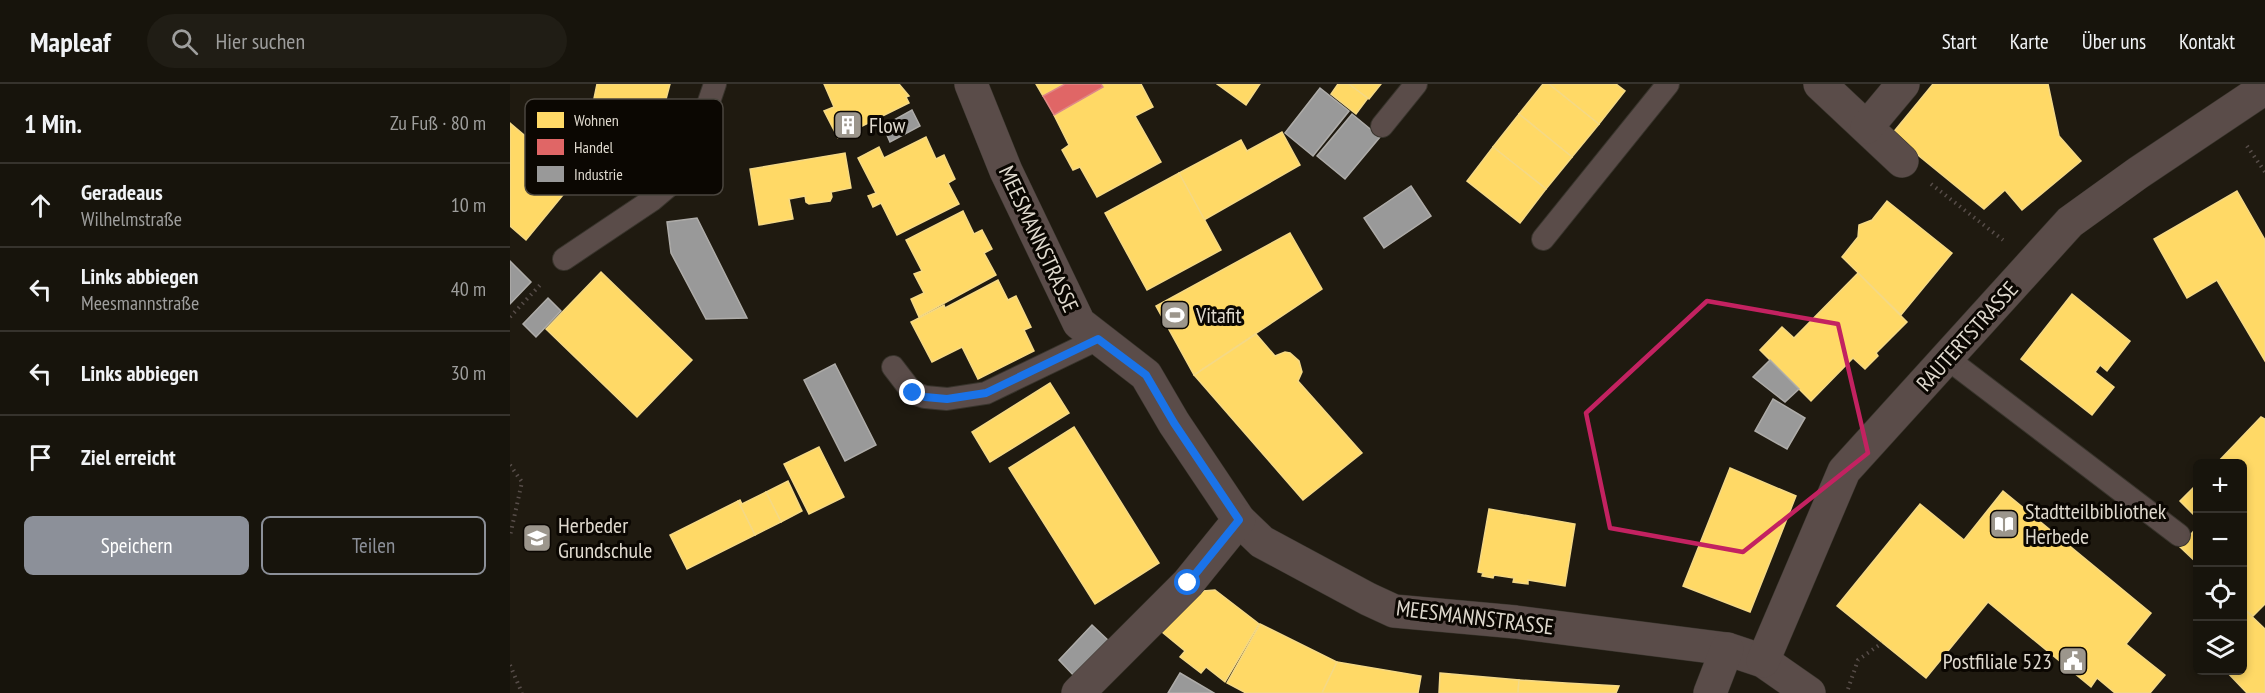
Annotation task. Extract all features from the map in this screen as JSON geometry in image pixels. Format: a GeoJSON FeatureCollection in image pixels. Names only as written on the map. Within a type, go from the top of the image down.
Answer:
{"type":"FeatureCollection","features":[{"type":"Feature","properties":{"kind":"street","name":"MEESMANNSTRASSE"},"geometry":{"type":"LineString","coordinates":[[971,84],[1006,171],[1079,323],[1146,375],[1174,423],[1239,520],[1262,542],[1368,599],[1394,610],[1516,622],[1727,649],[1763,661],[1809,693]]}},
{"type":"Feature","properties":{"kind":"street"},"geometry":{"type":"LineString","coordinates":[[1820,84],[1902,161]]}},
{"type":"Feature","properties":{"kind":"street"},"geometry":{"type":"LineString","coordinates":[[1867,127],[1903,84]]}},
{"type":"Feature","properties":{"kind":"street","name":"RAUTERTSTRASSE"},"geometry":{"type":"LineString","coordinates":[[1763,661],[1845,471],[2032,263],[2079,216],[2138,173],[2265,88]]}},
{"type":"Feature","properties":{"kind":"street"},"geometry":{"type":"LineString","coordinates":[[1078,693],[1188,583],[1239,520]]}},
{"type":"Feature","properties":{"kind":"street"},"geometry":{"type":"LineString","coordinates":[[1710,693],[1727,649]]}},
{"type":"Feature","properties":{"kind":"lane"},"geometry":{"type":"LineString","coordinates":[[710,99],[715,84]]}},
{"type":"Feature","properties":{"kind":"lane"},"geometry":{"type":"LineString","coordinates":[[1382,126],[1416,84]]}},
{"type":"Feature","properties":{"kind":"lane"},"geometry":{"type":"LineString","coordinates":[[1543,239],[1668,84]]}},
{"type":"Feature","properties":{"kind":"lane"},"geometry":{"type":"LineString","coordinates":[[564,259],[658,195]]}},
{"type":"Feature","properties":{"kind":"lane"},"geometry":{"type":"LineString","coordinates":[[894,367],[913,393],[925,397],[947,399],[986,393],[1098,339]]}},
{"type":"Feature","properties":{"kind":"lane"},"geometry":{"type":"LineString","coordinates":[[1948,359],[2179,535]]}},
{"type":"Feature","properties":{"kind":"path"},"geometry":{"type":"LineString","coordinates":[[1902,161],[2032,263]]}},
{"type":"Feature","properties":{"kind":"path"},"geometry":{"type":"LineString","coordinates":[[510,317],[537,288]]}},
{"type":"Feature","properties":{"kind":"path"},"geometry":{"type":"LineString","coordinates":[[510,465],[522,482],[510,536]]}},
{"type":"Feature","properties":{"kind":"path"},"geometry":{"type":"LineString","coordinates":[[1847,693],[1858,660],[1882,643]]}},
{"type":"Feature","properties":{"kind":"path"},"geometry":{"type":"LineString","coordinates":[[510,665],[522,693]]}},
{"type":"Feature","properties":{"kind":"highlighted area"},"geometry":{"type":"Polygon","coordinates":[[[1707,301],[1838,324],[1868,453],[1743,552],[1610,528],[1586,413],[1707,301]]]}},
{"type":"Feature","properties":{"kind":"building: Wohnen"},"geometry":{"type":"Polygon","coordinates":[[[597,84],[670,84],[666,99],[594,99],[597,84]]]}},
{"type":"Feature","properties":{"kind":"building: Wohnen","name":"Flow"},"geometry":{"type":"Polygon","coordinates":[[[824,84],[899,84],[909,96],[906,97],[909,103],[838,138],[824,111],[834,107],[824,84]]]}},
{"type":"Feature","properties":{"kind":"building: Wohnen"},"geometry":{"type":"Polygon","coordinates":[[[1036,84],[1065,84],[1043,96],[1036,84]]]}},
{"type":"Feature","properties":{"kind":"building: Wohnen"},"geometry":{"type":"Polygon","coordinates":[[[1101,84],[1141,84],[1153,107],[1135,116],[1161,162],[1097,197],[1080,167],[1073,170],[1062,150],[1069,145],[1054,115],[1103,87],[1101,84]]]}},
{"type":"Feature","properties":{"kind":"building: Wohnen"},"geometry":{"type":"Polygon","coordinates":[[[1217,84],[1260,84],[1246,105],[1217,84]]]}},
{"type":"Feature","properties":{"kind":"building: Wohnen"},"geometry":{"type":"Polygon","coordinates":[[[1338,84],[1349,84],[1368,98],[1356,114],[1331,94],[1338,84]]]}},
{"type":"Feature","properties":{"kind":"building: Wohnen"},"geometry":{"type":"Polygon","coordinates":[[[1349,84],[1381,84],[1369,99],[1349,84]]]}},
{"type":"Feature","properties":{"kind":"building: Wohnen"},"geometry":{"type":"Polygon","coordinates":[[[1543,84],[1549,84],[1599,124],[1572,157],[1519,114],[1543,84]]]}},
{"type":"Feature","properties":{"kind":"building: Wohnen"},"geometry":{"type":"Polygon","coordinates":[[[1549,84],[1616,84],[1625,91],[1599,124],[1549,84]]]}},
{"type":"Feature","properties":{"kind":"building: Wohnen"},"geometry":{"type":"Polygon","coordinates":[[[1933,84],[2048,84],[2059,136],[2081,161],[2022,210],[2005,190],[1984,209],[1892,134],[1933,84]]]}},
{"type":"Feature","properties":{"kind":"building: Wohnen"},"geometry":{"type":"Polygon","coordinates":[[[1519,114],[1572,157],[1546,189],[1493,147],[1519,114]]]}},
{"type":"Feature","properties":{"kind":"building: Wohnen"},"geometry":{"type":"Polygon","coordinates":[[[510,123],[525,136],[525,195],[563,195],[526,240],[510,226],[510,123]]]}},
{"type":"Feature","properties":{"kind":"building: Wohnen"},"geometry":{"type":"Polygon","coordinates":[[[1282,132],[1300,165],[1204,220],[1179,173],[1241,140],[1247,151],[1282,132]]]}},
{"type":"Feature","properties":{"kind":"building: Wohnen"},"geometry":{"type":"Polygon","coordinates":[[[926,137],[936,159],[944,155],[955,179],[948,183],[959,204],[897,235],[881,203],[873,207],[868,196],[876,193],[858,158],[879,147],[884,158],[926,137]]]}},
{"type":"Feature","properties":{"kind":"building: Wohnen"},"geometry":{"type":"Polygon","coordinates":[[[1493,147],[1546,189],[1520,223],[1467,181],[1493,147]]]}},
{"type":"Feature","properties":{"kind":"building: Wohnen"},"geometry":{"type":"Polygon","coordinates":[[[845,153],[851,188],[831,192],[830,201],[809,204],[805,196],[789,199],[793,219],[759,225],[750,169],[845,153]]]}},
{"type":"Feature","properties":{"kind":"building: Wohnen"},"geometry":{"type":"Polygon","coordinates":[[[1179,173],[1221,250],[1147,290],[1105,213],[1179,173]]]}},
{"type":"Feature","properties":{"kind":"building: Wohnen"},"geometry":{"type":"Polygon","coordinates":[[[2237,191],[2265,240],[2265,361],[2217,280],[2187,298],[2154,239],[2237,191]]]}},
{"type":"Feature","properties":{"kind":"building: Wohnen"},"geometry":{"type":"Polygon","coordinates":[[[1887,201],[1952,253],[1901,315],[1842,257],[1858,237],[1859,225],[1872,220],[1887,201]]]}},
{"type":"Feature","properties":{"kind":"building: Wohnen"},"geometry":{"type":"Polygon","coordinates":[[[963,211],[974,234],[982,230],[992,249],[984,253],[996,275],[919,317],[911,299],[924,293],[914,274],[922,271],[906,240],[963,211]]]}},
{"type":"Feature","properties":{"kind":"building: Wohnen"},"geometry":{"type":"Polygon","coordinates":[[[1290,233],[1322,289],[1194,375],[1156,306],[1290,233]]]}},
{"type":"Feature","properties":{"kind":"building: Wohnen"},"geometry":{"type":"Polygon","coordinates":[[[601,272],[692,360],[637,417],[546,329],[601,272]]]}},
{"type":"Feature","properties":{"kind":"building: Wohnen"},"geometry":{"type":"Polygon","coordinates":[[[1858,273],[1907,322],[1876,353],[1878,356],[1865,369],[1853,358],[1811,401],[1760,350],[1782,327],[1794,338],[1858,273]]]}},
{"type":"Feature","properties":{"kind":"building: Wohnen"},"geometry":{"type":"Polygon","coordinates":[[[998,280],[1008,300],[1016,296],[1031,327],[1024,330],[1034,351],[978,379],[962,347],[932,362],[911,322],[944,305],[945,308],[998,280]]]}},
{"type":"Feature","properties":{"kind":"building: Wohnen"},"geometry":{"type":"Polygon","coordinates":[[[2072,294],[2130,341],[2107,371],[2100,365],[2095,372],[2114,387],[2092,415],[2021,359],[2072,294]]]}},
{"type":"Feature","properties":{"kind":"building: Wohnen"},"geometry":{"type":"Polygon","coordinates":[[[1256,334],[1275,356],[1285,352],[1290,353],[1299,361],[1302,372],[1298,381],[1362,453],[1303,500],[1194,375],[1256,334]]]}},
{"type":"Feature","properties":{"kind":"building: Wohnen"},"geometry":{"type":"Polygon","coordinates":[[[1050,383],[1069,413],[990,462],[972,432],[1050,383]]]}},
{"type":"Feature","properties":{"kind":"building: Wohnen"},"geometry":{"type":"Polygon","coordinates":[[[2261,417],[2265,419],[2265,604],[2253,616],[2247,611],[2247,459],[2221,459],[2261,417]]]}},
{"type":"Feature","properties":{"kind":"building: Wohnen"},"geometry":{"type":"Polygon","coordinates":[[[1074,427],[1159,563],[1095,604],[1009,468],[1074,427]]]}},
{"type":"Feature","properties":{"kind":"building: Wohnen"},"geometry":{"type":"Polygon","coordinates":[[[819,447],[844,497],[809,514],[784,464],[819,447]]]}},
{"type":"Feature","properties":{"kind":"building: Wohnen"},"geometry":{"type":"Polygon","coordinates":[[[1730,468],[1796,496],[1750,612],[1683,586],[1730,468]]]}},
{"type":"Feature","properties":{"kind":"building: Wohnen"},"geometry":{"type":"Polygon","coordinates":[[[788,481],[802,511],[781,522],[766,492],[788,481]]]}},
{"type":"Feature","properties":{"kind":"building: Wohnen"},"geometry":{"type":"Polygon","coordinates":[[[2193,488],[2193,514],[2180,501],[2193,488]]]}},
{"type":"Feature","properties":{"kind":"building: Wohnen"},"geometry":{"type":"Polygon","coordinates":[[[2003,491],[2151,613],[2126,644],[2165,675],[2150,693],[2115,693],[2097,678],[2091,687],[1988,602],[1926,678],[1837,606],[1920,504],[1964,540],[2003,491]]]}},
{"type":"Feature","properties":{"kind":"building: Wohnen"},"geometry":{"type":"Polygon","coordinates":[[[766,492],[781,522],[755,535],[738,501],[740,500],[742,504],[766,492]]]}},
{"type":"Feature","properties":{"kind":"building: Wohnen"},"geometry":{"type":"Polygon","coordinates":[[[738,501],[755,535],[687,569],[670,535],[738,501]]]}},
{"type":"Feature","properties":{"kind":"building: Wohnen"},"geometry":{"type":"Polygon","coordinates":[[[1489,509],[1575,524],[1565,586],[1528,580],[1528,584],[1513,582],[1514,578],[1494,575],[1493,578],[1482,576],[1483,573],[1478,572],[1489,509]]]}},
{"type":"Feature","properties":{"kind":"building: Wohnen"},"geometry":{"type":"Polygon","coordinates":[[[2193,532],[2193,559],[2180,547],[2193,532]]]}},
{"type":"Feature","properties":{"kind":"building: Wohnen"},"geometry":{"type":"Polygon","coordinates":[[[1215,590],[1259,624],[1225,682],[1206,667],[1201,673],[1180,657],[1185,651],[1162,632],[1203,591],[1215,590]]]}},
{"type":"Feature","properties":{"kind":"building: Wohnen"},"geometry":{"type":"Polygon","coordinates":[[[2247,612],[2265,629],[2265,693],[2247,693],[2230,675],[2247,675],[2247,612]]]}},
{"type":"Feature","properties":{"kind":"building: Wohnen"},"geometry":{"type":"Polygon","coordinates":[[[1260,624],[1337,662],[1322,693],[1246,693],[1227,683],[1260,624]]]}},
{"type":"Feature","properties":{"kind":"building: Wohnen"},"geometry":{"type":"Polygon","coordinates":[[[1337,662],[1421,676],[1418,693],[1322,693],[1337,662]]]}},
{"type":"Feature","properties":{"kind":"building: Wohnen"},"geometry":{"type":"Polygon","coordinates":[[[1440,673],[1519,680],[1518,693],[1439,693],[1440,673]]]}},
{"type":"Feature","properties":{"kind":"building: Wohnen"},"geometry":{"type":"Polygon","coordinates":[[[1519,680],[1619,686],[1616,693],[1518,693],[1519,680]]]}},
{"type":"Feature","properties":{"kind":"building: Handel"},"geometry":{"type":"Polygon","coordinates":[[[1065,84],[1101,84],[1103,87],[1054,115],[1043,96],[1065,84]]]}},
{"type":"Feature","properties":{"kind":"building: Industrie"},"geometry":{"type":"Polygon","coordinates":[[[1320,88],[1349,111],[1313,156],[1285,133],[1320,88]]]}},
{"type":"Feature","properties":{"kind":"building: Industrie"},"geometry":{"type":"Polygon","coordinates":[[[912,110],[920,126],[890,142],[883,126],[912,110]]]}},
{"type":"Feature","properties":{"kind":"building: Industrie"},"geometry":{"type":"Polygon","coordinates":[[[1352,114],[1380,137],[1345,179],[1317,156],[1352,114]]]}},
{"type":"Feature","properties":{"kind":"building: Industrie"},"geometry":{"type":"Polygon","coordinates":[[[1411,186],[1431,216],[1384,248],[1364,218],[1411,186]]]}},
{"type":"Feature","properties":{"kind":"building: Industrie"},"geometry":{"type":"Polygon","coordinates":[[[697,218],[747,318],[706,319],[671,253],[667,222],[697,218]]]}},
{"type":"Feature","properties":{"kind":"building: Industrie"},"geometry":{"type":"Polygon","coordinates":[[[510,261],[531,282],[510,304],[510,261]]]}},
{"type":"Feature","properties":{"kind":"building: Industrie"},"geometry":{"type":"Polygon","coordinates":[[[548,298],[561,311],[536,337],[523,324],[548,298]]]}},
{"type":"Feature","properties":{"kind":"building: Industrie"},"geometry":{"type":"Polygon","coordinates":[[[1770,360],[1799,389],[1785,402],[1753,377],[1770,360]]]}},
{"type":"Feature","properties":{"kind":"building: Industrie"},"geometry":{"type":"Polygon","coordinates":[[[835,364],[876,445],[845,461],[804,380],[835,364]]]}},
{"type":"Feature","properties":{"kind":"building: Industrie"},"geometry":{"type":"Polygon","coordinates":[[[1773,399],[1805,418],[1787,449],[1755,431],[1773,399]]]}},
{"type":"Feature","properties":{"kind":"building: Industrie"},"geometry":{"type":"Polygon","coordinates":[[[1092,625],[1111,643],[1076,678],[1059,660],[1092,625]]]}},
{"type":"Feature","properties":{"kind":"building: Industrie"},"geometry":{"type":"Polygon","coordinates":[[[1180,673],[1214,693],[1168,693],[1180,673]]]}},
{"type":"Feature","properties":{"kind":"place","name":"Flow"},"geometry":{"type":"Point","coordinates":[848,125]}},
{"type":"Feature","properties":{"kind":"place","name":"Vitafit"},"geometry":{"type":"Point","coordinates":[1175,315]}},
{"type":"Feature","properties":{"kind":"place","name":"Stadtteilbibliothek Herbede"},"geometry":{"type":"Point","coordinates":[2004,524]}},
{"type":"Feature","properties":{"kind":"place","name":"Herbeder Grundschule"},"geometry":{"type":"Point","coordinates":[537,538]}},
{"type":"Feature","properties":{"kind":"place","name":"Postfiliale 523"},"geometry":{"type":"Point","coordinates":[2073,661]}},
{"type":"Feature","properties":{"kind":"route"},"geometry":{"type":"LineString","coordinates":[[913,393],[925,397],[947,399],[986,393],[1098,339],[1146,375],[1174,423],[1239,520],[1188,583]]}}]}
